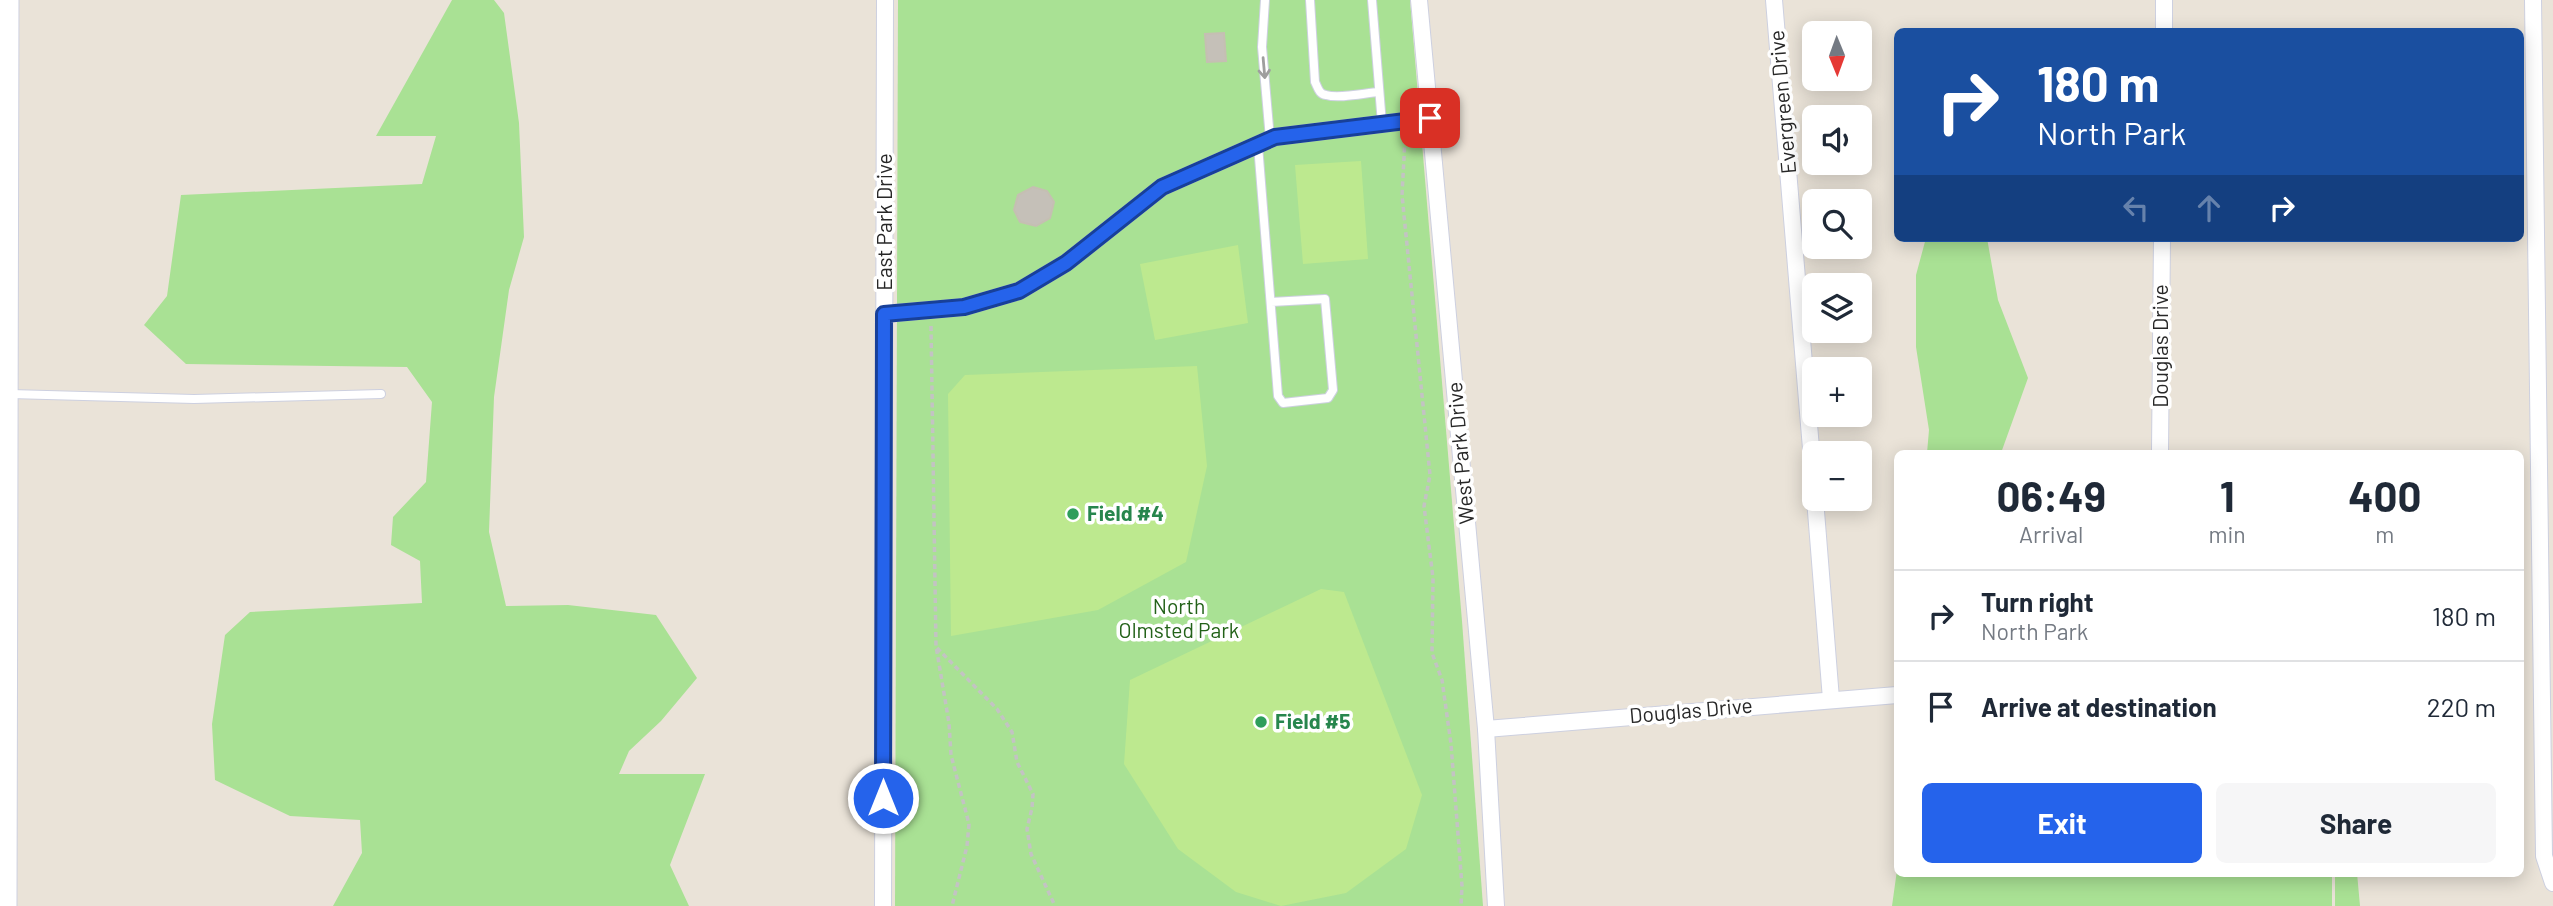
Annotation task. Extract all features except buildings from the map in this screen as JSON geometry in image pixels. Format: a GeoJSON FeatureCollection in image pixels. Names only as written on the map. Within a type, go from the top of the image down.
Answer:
{"type":"FeatureCollection","features":[{"type":"Feature","properties":{"kind":"main road"},"geometry":{"type":"LineString","coordinates":[[5,906],[8,0]]}},
{"type":"Feature","properties":{"kind":"street","name":"East Park Drive"},"geometry":{"type":"LineString","coordinates":[[883,906],[885,0]]}},
{"type":"Feature","properties":{"kind":"street","name":"West Park Drive"},"geometry":{"type":"LineString","coordinates":[[1419,0],[1486,729],[1496,906]]}},
{"type":"Feature","properties":{"kind":"street","name":"Evergreen Drive"},"geometry":{"type":"LineString","coordinates":[[1774,0],[1810,441]]}},
{"type":"Feature","properties":{"kind":"street"},"geometry":{"type":"LineString","coordinates":[[2164,0],[2164,28]]}},
{"type":"Feature","properties":{"kind":"street"},"geometry":{"type":"LineString","coordinates":[[2533,0],[2544,856],[2553,883]]}},
{"type":"Feature","properties":{"kind":"street"},"geometry":{"type":"LineString","coordinates":[[884,314],[964,307],[1019,291],[1066,263],[1162,187],[1264,142],[1430,118]]}},
{"type":"Feature","properties":{"kind":"street","name":"Douglas Drive"},"geometry":{"type":"LineString","coordinates":[[2160,450],[2162,242]]}},
{"type":"Feature","properties":{"kind":"street","name":"Evergreen Drive"},"geometry":{"type":"LineString","coordinates":[[1816,511],[1831,699]]}},
{"type":"Feature","properties":{"kind":"street","name":"Douglas Drive"},"geometry":{"type":"LineString","coordinates":[[1486,729],[1894,695]]}},
{"type":"Feature","properties":{"kind":"lane"},"geometry":{"type":"LineString","coordinates":[[1265,0],[1262,47],[1264,142],[1271,302],[1278,396],[1283,403],[1328,398],[1333,390],[1325,299],[1271,302]]}},
{"type":"Feature","properties":{"kind":"lane"},"geometry":{"type":"LineString","coordinates":[[1310,0],[1315,82],[1319,91],[1334,96],[1379,92]]}},
{"type":"Feature","properties":{"kind":"lane"},"geometry":{"type":"LineString","coordinates":[[1371,0],[1382,124]]}},
{"type":"Feature","properties":{"kind":"lane"},"geometry":{"type":"LineString","coordinates":[[7,394],[194,399],[381,394]]}},
{"type":"Feature","properties":{"kind":"path"},"geometry":{"type":"LineString","coordinates":[[1405,139],[1402,195],[1430,475],[1424,506],[1433,578],[1432,653],[1442,680],[1451,744],[1462,886],[1461,906]]}},
{"type":"Feature","properties":{"kind":"path"},"geometry":{"type":"LineString","coordinates":[[931,326],[936,646],[949,723],[951,755],[969,824],[967,846],[952,906]]}},
{"type":"Feature","properties":{"kind":"path"},"geometry":{"type":"LineString","coordinates":[[936,646],[997,709],[1012,732],[1017,762],[1032,794],[1027,829],[1031,854],[1055,906]]}},
{"type":"Feature","properties":{"kind":"green space"},"geometry":{"type":"Polygon","coordinates":[[[452,0],[494,0],[504,13],[519,123],[524,237],[509,290],[494,397],[489,532],[506,606],[568,605],[656,615],[697,678],[661,721],[629,751],[619,774],[705,774],[670,865],[689,906],[333,906],[362,853],[360,820],[290,816],[215,780],[212,724],[225,635],[250,612],[422,603],[420,561],[391,545],[393,517],[426,482],[432,402],[407,367],[186,364],[144,325],[167,296],[181,195],[422,184],[436,136],[376,136],[452,0]]]}},
{"type":"Feature","properties":{"kind":"green space","name":"North Olmsted Park"},"geometry":{"type":"Polygon","coordinates":[[[898,0],[1410,0],[1483,906],[895,906],[898,0]]]}},
{"type":"Feature","properties":{"kind":"green space"},"geometry":{"type":"Polygon","coordinates":[[[1361,161],[1368,259],[1303,264],[1295,165],[1361,161]]]}},
{"type":"Feature","properties":{"kind":"green space"},"geometry":{"type":"Polygon","coordinates":[[[1925,242],[1988,242],[1998,300],[2028,378],[2002,450],[1927,450],[1929,430],[1916,347],[1916,275],[1925,242]]]}},
{"type":"Feature","properties":{"kind":"green space"},"geometry":{"type":"Polygon","coordinates":[[[1238,245],[1248,323],[1155,340],[1140,264],[1238,245]]]}},
{"type":"Feature","properties":{"kind":"green space","name":"Field #4"},"geometry":{"type":"Polygon","coordinates":[[[1197,366],[1207,466],[1186,562],[1098,610],[951,636],[948,394],[965,375],[1197,366]]]}},
{"type":"Feature","properties":{"kind":"green space","name":"Field #5"},"geometry":{"type":"Polygon","coordinates":[[[1321,589],[1344,592],[1422,795],[1406,849],[1346,893],[1281,906],[1236,892],[1178,849],[1124,764],[1130,680],[1321,589]]]}},
{"type":"Feature","properties":{"kind":"green space"},"geometry":{"type":"Polygon","coordinates":[[[1896,877],[2332,877],[2332,906],[1892,906],[1896,877]]]}},
{"type":"Feature","properties":{"kind":"green space"},"geometry":{"type":"Polygon","coordinates":[[[2335,877],[2357,877],[2360,906],[2335,906],[2335,877]]]}},
{"type":"Feature","properties":{"kind":"place","name":"Field #4"},"geometry":{"type":"Point","coordinates":[1073,514]}},
{"type":"Feature","properties":{"kind":"place","name":"Field #5"},"geometry":{"type":"Point","coordinates":[1261,722]}},
{"type":"Feature","properties":{"kind":"route"},"geometry":{"type":"LineString","coordinates":[[883,798],[884,314],[964,307],[1019,291],[1066,263],[1162,187],[1275,137],[1430,118]]}}]}
